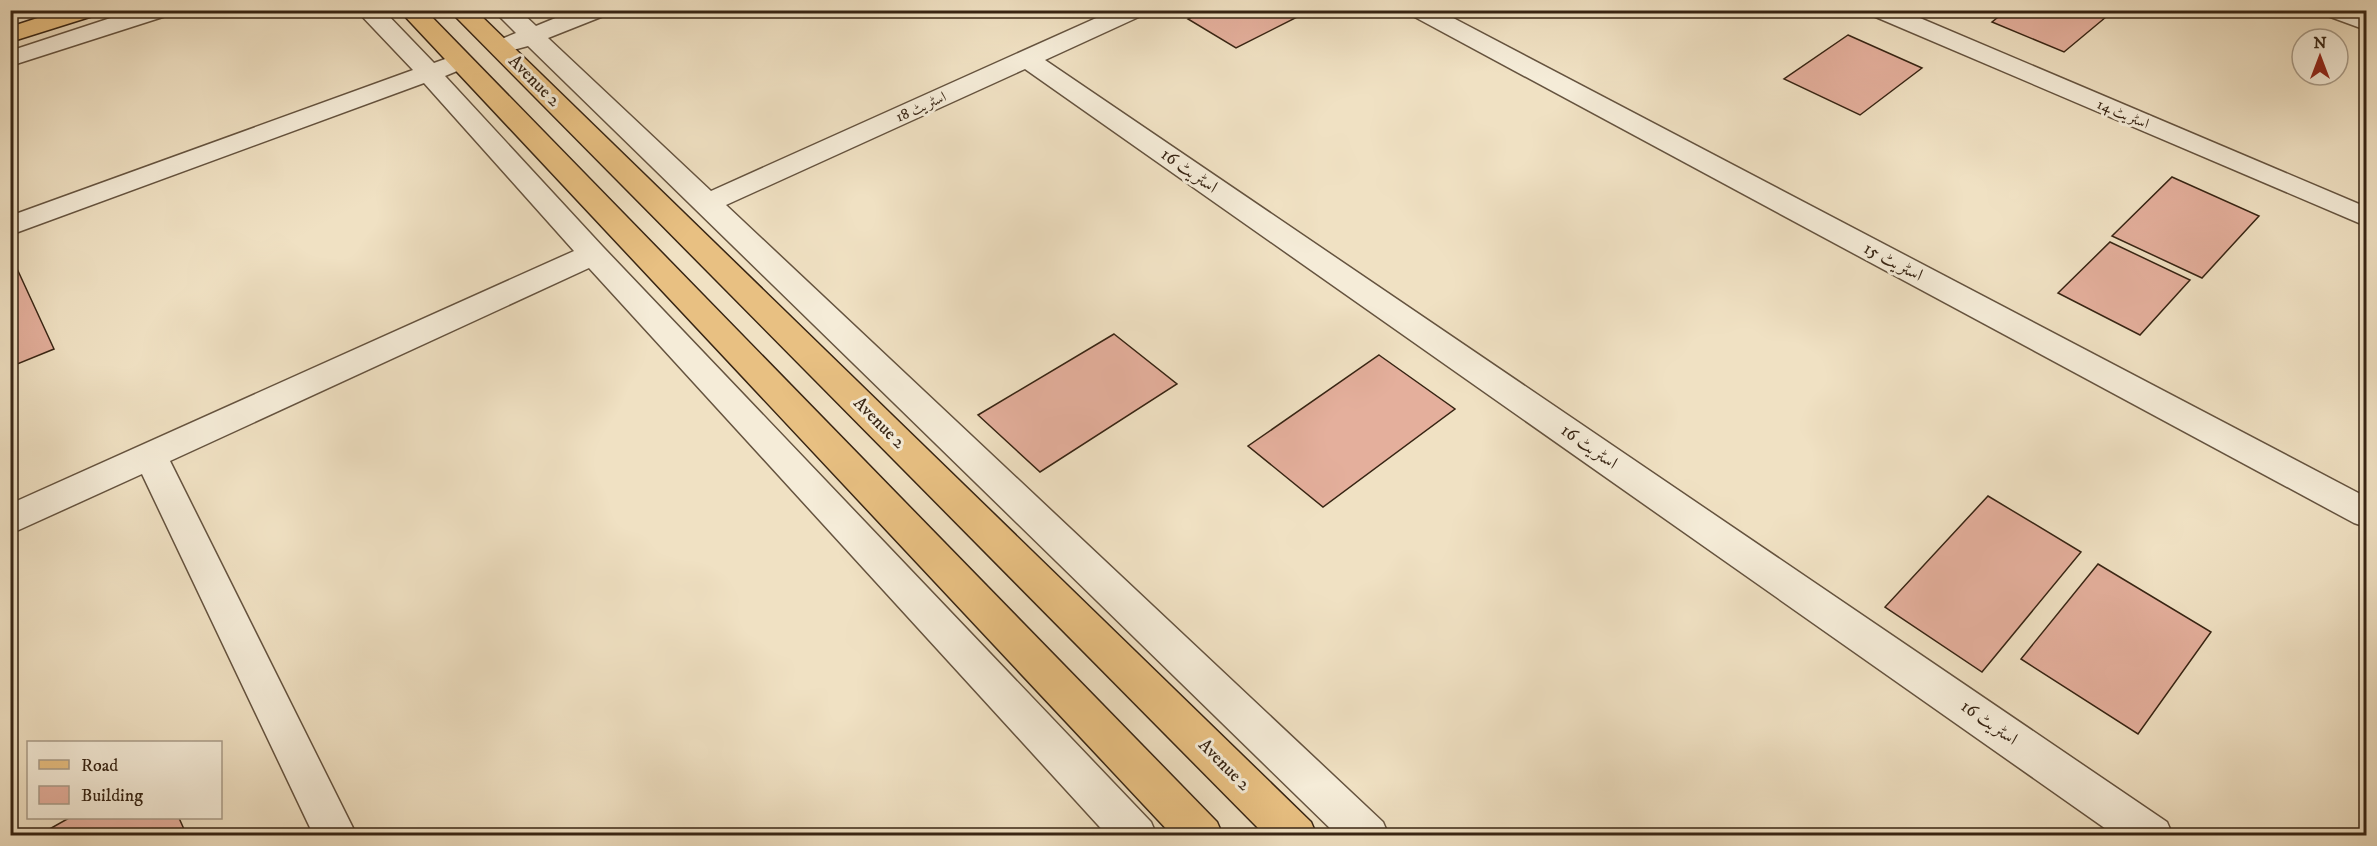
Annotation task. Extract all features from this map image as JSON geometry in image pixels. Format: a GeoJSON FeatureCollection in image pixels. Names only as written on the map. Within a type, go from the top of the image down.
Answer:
{"type":"FeatureCollection","features":[{"type":"Feature","properties":{"kind":"main road"},"geometry":{"type":"LineString","coordinates":[[10,14],[21,10]]}},
{"type":"Feature","properties":{"kind":"main road"},"geometry":{"type":"LineString","coordinates":[[10,35],[88,10]]}},
{"type":"Feature","properties":{"kind":"main road"},"geometry":{"type":"LineString","coordinates":[[411,10],[1202,836]]}},
{"type":"Feature","properties":{"kind":"main road","name":"Avenue 2"},"geometry":{"type":"LineString","coordinates":[[461,10],[1296,836]]}},
{"type":"Feature","properties":{"kind":"street"},"geometry":{"type":"LineString","coordinates":[[10,59],[161,10]]}},
{"type":"Feature","properties":{"kind":"street"},"geometry":{"type":"LineString","coordinates":[[368,10],[392,32],[593,254],[1136,836]]}},
{"type":"Feature","properties":{"kind":"street"},"geometry":{"type":"LineString","coordinates":[[505,10],[1368,836]]}},
{"type":"Feature","properties":{"kind":"street"},"geometry":{"type":"LineString","coordinates":[[500,47],[598,10]]}},
{"type":"Feature","properties":{"kind":"street","name":"اسٹریٹ 18"},"geometry":{"type":"LineString","coordinates":[[707,203],[1135,10]]}},
{"type":"Feature","properties":{"kind":"street","name":"اسٹریٹ 15"},"geometry":{"type":"LineString","coordinates":[[1419,10],[2367,513]]}},
{"type":"Feature","properties":{"kind":"street","name":"اسٹریٹ 14"},"geometry":{"type":"LineString","coordinates":[[1879,10],[2367,217]]}},
{"type":"Feature","properties":{"kind":"street"},"geometry":{"type":"LineString","coordinates":[[2332,10],[2367,23]]}},
{"type":"Feature","properties":{"kind":"street","name":"اسٹریٹ 16"},"geometry":{"type":"LineString","coordinates":[[1027,59],[2152,836]]}},
{"type":"Feature","properties":{"kind":"street"},"geometry":{"type":"LineString","coordinates":[[10,226],[460,61]]}},
{"type":"Feature","properties":{"kind":"street"},"geometry":{"type":"LineString","coordinates":[[10,520],[593,254]]}},
{"type":"Feature","properties":{"kind":"street"},"geometry":{"type":"LineString","coordinates":[[151,457],[336,836]]}},
{"type":"Feature","properties":{"kind":"building"},"geometry":{"type":"Polygon","coordinates":[[[1206,10],[1311,10],[1236,48],[1188,19],[1206,10]]]}},
{"type":"Feature","properties":{"kind":"building"},"geometry":{"type":"Polygon","coordinates":[[[2007,10],[2108,10],[2112,12],[2064,52],[1992,22],[2007,10]]]}},
{"type":"Feature","properties":{"kind":"building"},"geometry":{"type":"Polygon","coordinates":[[[1848,35],[1922,68],[1860,115],[1784,79],[1848,35]]]}},
{"type":"Feature","properties":{"kind":"building"},"geometry":{"type":"Polygon","coordinates":[[[2172,177],[2259,216],[2202,278],[2112,236],[2172,177]]]}},
{"type":"Feature","properties":{"kind":"building"},"geometry":{"type":"Polygon","coordinates":[[[2110,242],[2190,280],[2140,335],[2058,293],[2110,242]]]}},
{"type":"Feature","properties":{"kind":"building"},"geometry":{"type":"Polygon","coordinates":[[[13,260],[54,349],[10,367],[10,261],[13,260]]]}},
{"type":"Feature","properties":{"kind":"building"},"geometry":{"type":"Polygon","coordinates":[[[1114,334],[1177,384],[1040,472],[978,415],[1114,334]]]}},
{"type":"Feature","properties":{"kind":"building"},"geometry":{"type":"Polygon","coordinates":[[[1379,355],[1455,409],[1323,507],[1248,446],[1379,355]]]}},
{"type":"Feature","properties":{"kind":"building"},"geometry":{"type":"Polygon","coordinates":[[[1988,496],[2081,552],[1982,672],[1885,607],[1988,496]]]}},
{"type":"Feature","properties":{"kind":"building"},"geometry":{"type":"Polygon","coordinates":[[[2098,564],[2211,632],[2138,734],[2021,659],[2098,564]]]}},
{"type":"Feature","properties":{"kind":"building"},"geometry":{"type":"Polygon","coordinates":[[[67,819],[179,819],[187,836],[37,836],[67,819]]]}}]}
